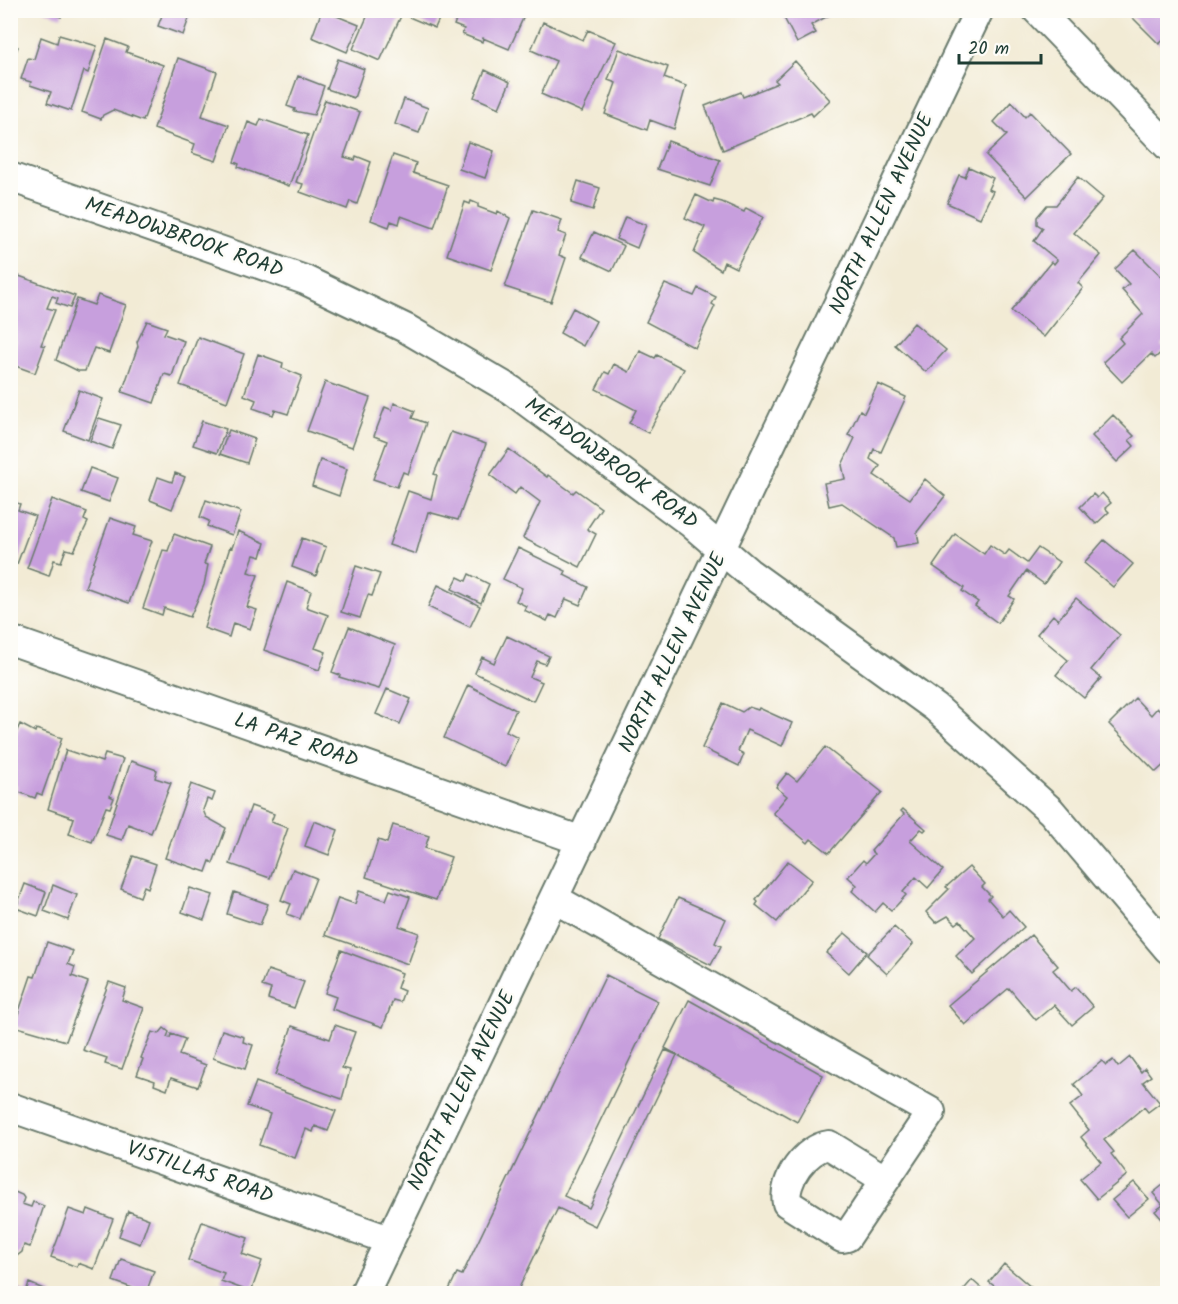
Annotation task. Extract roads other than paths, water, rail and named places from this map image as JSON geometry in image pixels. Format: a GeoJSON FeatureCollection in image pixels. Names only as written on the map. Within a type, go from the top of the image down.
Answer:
{"type":"FeatureCollection","features":[{"type":"Feature","properties":{"kind":"street","name":"NORTH ALLEN AVENUE"},"geometry":{"type":"LineString","coordinates":[[364,1293],[555,899],[979,10]]}},
{"type":"Feature","properties":{"kind":"street"},"geometry":{"type":"LineString","coordinates":[[1037,10],[1167,146]]}},
{"type":"Feature","properties":{"kind":"street","name":"MEADOWBROOK ROAD"},"geometry":{"type":"LineString","coordinates":[[10,177],[305,280],[406,329],[511,390],[723,548],[748,572],[936,708],[1033,795],[1066,829],[1167,949]]}},
{"type":"Feature","properties":{"kind":"street","name":"LA PAZ ROAD"},"geometry":{"type":"LineString","coordinates":[[10,640],[582,841]]}},
{"type":"Feature","properties":{"kind":"street"},"geometry":{"type":"LineString","coordinates":[[555,899],[930,1112],[884,1179]]}},
{"type":"Feature","properties":{"kind":"street","name":"VISTILLAS ROAD"},"geometry":{"type":"LineString","coordinates":[[10,1107],[389,1240]]}}]}
